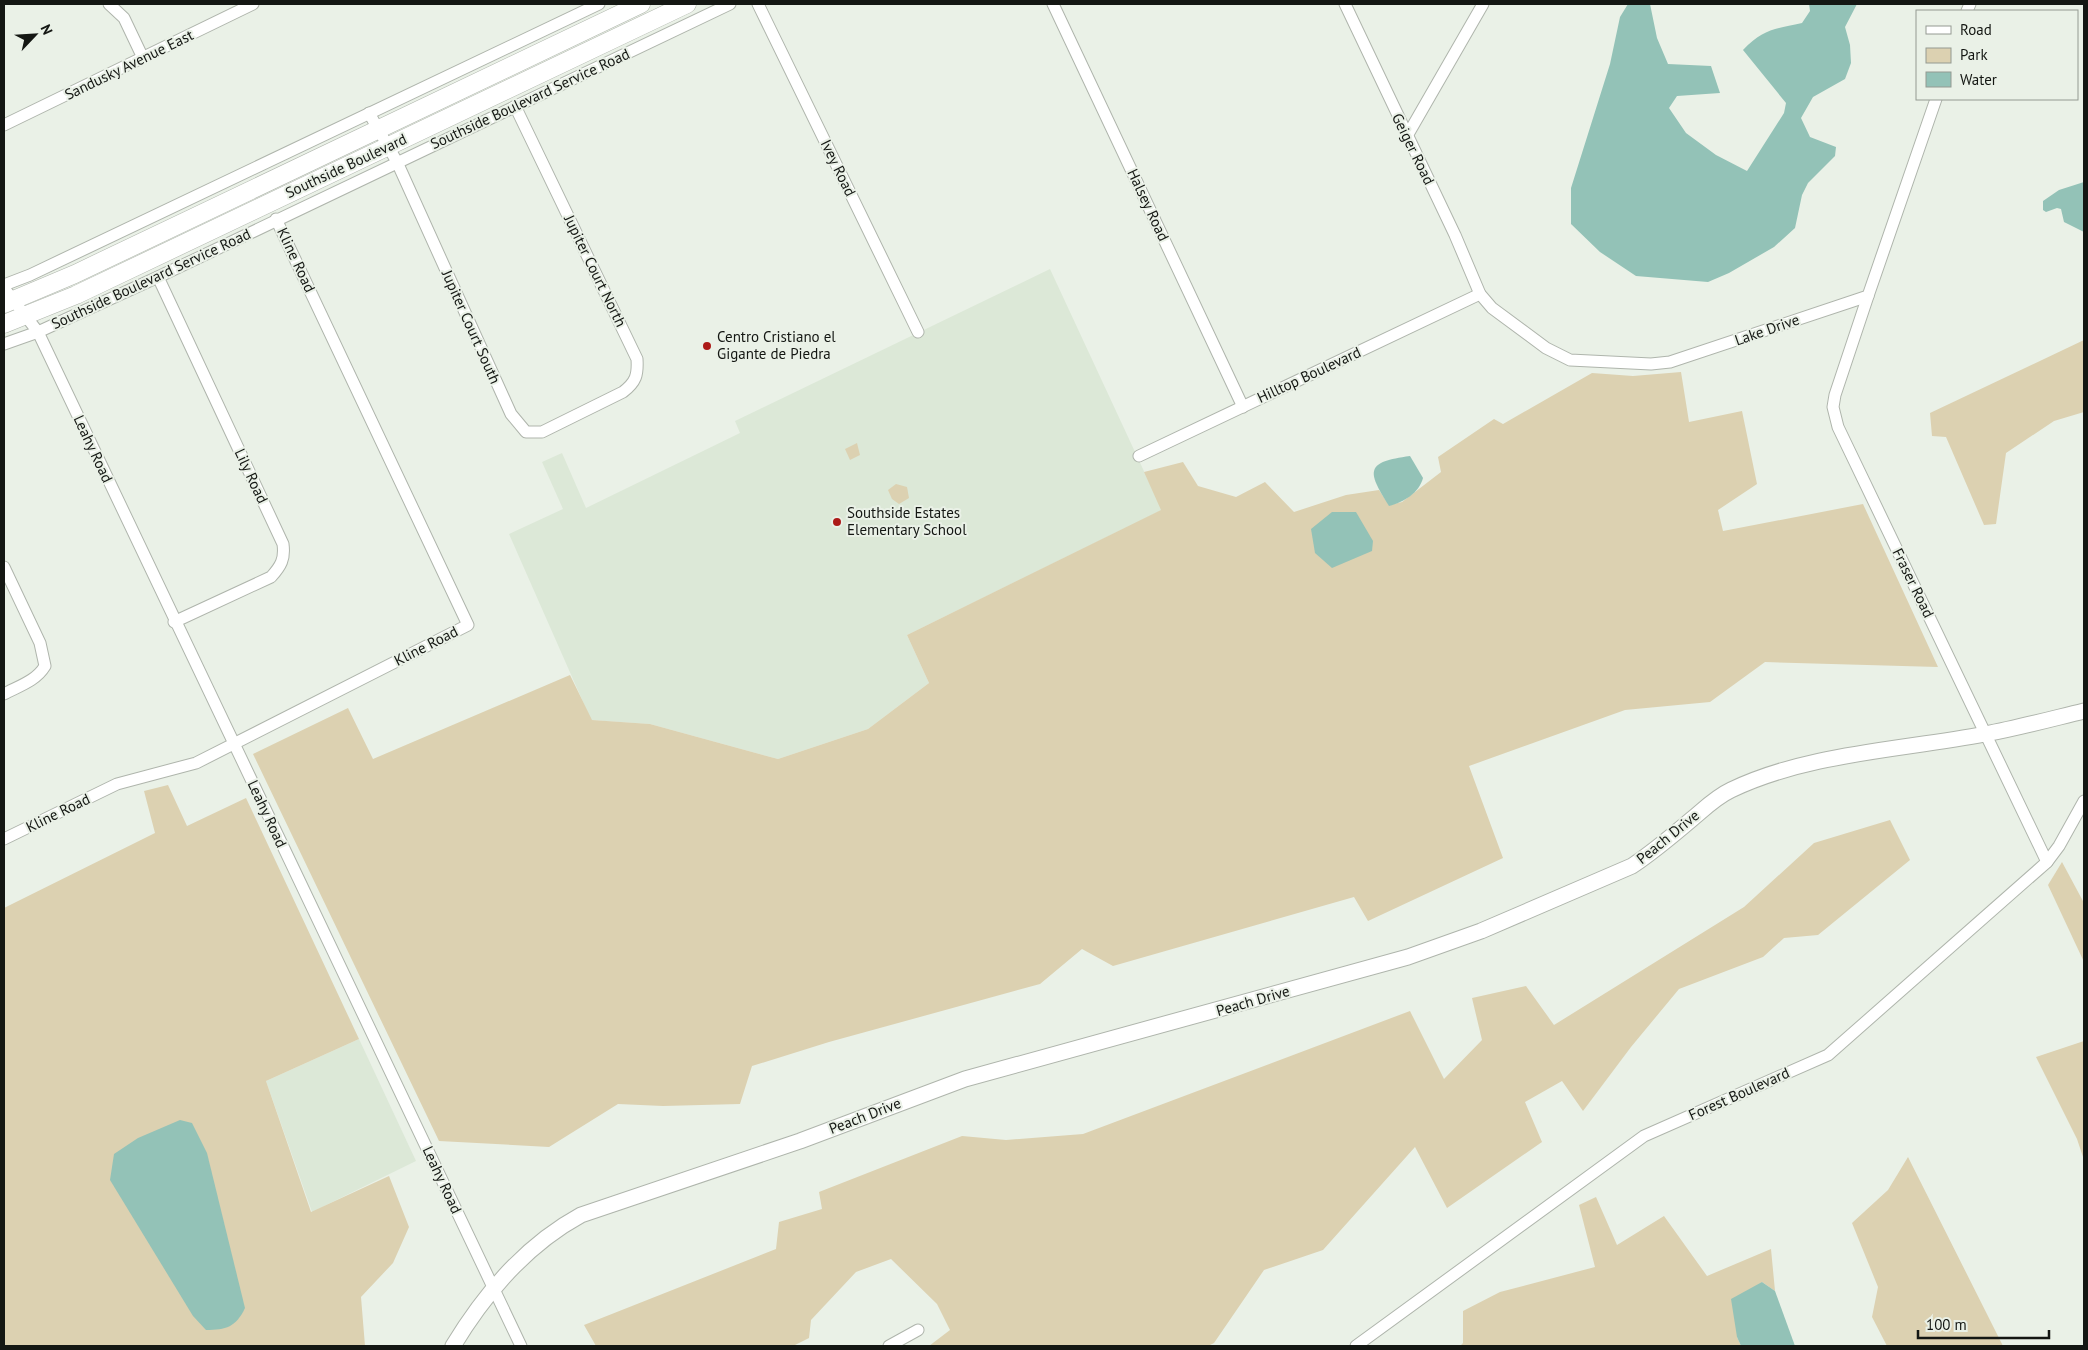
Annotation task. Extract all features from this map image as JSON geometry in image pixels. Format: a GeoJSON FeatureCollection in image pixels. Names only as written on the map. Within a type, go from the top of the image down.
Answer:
{"type":"FeatureCollection","features":[{"type":"Feature","properties":{"kind":"highway","name":"Southside Boulevard"},"geometry":{"type":"LineString","coordinates":[[6,294],[72,275],[641,4]]}},
{"type":"Feature","properties":{"kind":"highway","name":"Southside Boulevard"},"geometry":{"type":"LineString","coordinates":[[4,324],[26,316],[687,4]]}},
{"type":"Feature","properties":{"kind":"main road","name":"Peach Drive"},"geometry":{"type":"LineString","coordinates":[[453,1346],[475,1310],[493,1288],[529,1252],[557,1228],[602,1207],[800,1140],[965,1079],[1326,981],[1408,957],[1462,938],[1632,866],[1652,853],[1708,805],[1729,791],[1748,782],[1798,767],[1863,752],[1985,734],[2084,711]]}},
{"type":"Feature","properties":{"kind":"street"},"geometry":{"type":"LineString","coordinates":[[109,4],[124,18],[143,58]]}},
{"type":"Feature","properties":{"kind":"street","name":"Sandusky Avenue East"},"geometry":{"type":"LineString","coordinates":[[4,125],[143,58],[236,8],[254,4]]}},
{"type":"Feature","properties":{"kind":"street"},"geometry":{"type":"LineString","coordinates":[[6,294],[30,275],[598,4]]}},
{"type":"Feature","properties":{"kind":"street","name":"Southside Boulevard Service Road"},"geometry":{"type":"LineString","coordinates":[[4,344],[38,332],[158,277],[276,219],[730,4]]}},
{"type":"Feature","properties":{"kind":"street","name":"Ivey Road"},"geometry":{"type":"LineString","coordinates":[[758,4],[918,332]]}},
{"type":"Feature","properties":{"kind":"street","name":"Halsey Road"},"geometry":{"type":"LineString","coordinates":[[1053,4],[1243,407]]}},
{"type":"Feature","properties":{"kind":"street","name":"Geiger Road"},"geometry":{"type":"LineString","coordinates":[[1344,4],[1455,235],[1480,294]]}},
{"type":"Feature","properties":{"kind":"street"},"geometry":{"type":"LineString","coordinates":[[1407,136],[1483,4]]}},
{"type":"Feature","properties":{"kind":"street"},"geometry":{"type":"LineString","coordinates":[[1868,296],[1936,100]]}},
{"type":"Feature","properties":{"kind":"street","name":"Jupiter Court North"},"geometry":{"type":"LineString","coordinates":[[515,106],[637,359],[638,373],[634,384],[623,392],[582,413]]}},
{"type":"Feature","properties":{"kind":"street","name":"Jupiter Court South"},"geometry":{"type":"LineString","coordinates":[[369,113],[397,162],[510,414],[517,424],[526,432],[542,432],[582,413]]}},
{"type":"Feature","properties":{"kind":"street","name":"Kline Road"},"geometry":{"type":"LineString","coordinates":[[4,839],[117,784],[196,763],[468,624],[276,219]]}},
{"type":"Feature","properties":{"kind":"street","name":"Lily Road"},"geometry":{"type":"LineString","coordinates":[[158,277],[283,544],[284,551],[280,568],[271,577],[174,622]]}},
{"type":"Feature","properties":{"kind":"street","name":"Leahy Road"},"geometry":{"type":"LineString","coordinates":[[6,294],[38,332],[174,622],[521,1346]]}},
{"type":"Feature","properties":{"kind":"street","name":"Hilltop Boulevard"},"geometry":{"type":"LineString","coordinates":[[1139,456],[1480,294]]}},
{"type":"Feature","properties":{"kind":"street","name":"Lake Drive"},"geometry":{"type":"LineString","coordinates":[[1480,294],[1492,308],[1559,356],[1586,361],[1652,364],[1688,358],[1868,296]]}},
{"type":"Feature","properties":{"kind":"street","name":"Fraser Road"},"geometry":{"type":"LineString","coordinates":[[1868,296],[1835,395],[1835,418],[2047,862]]}},
{"type":"Feature","properties":{"kind":"street"},"geometry":{"type":"LineString","coordinates":[[4,567],[40,643],[45,666],[40,674],[4,694]]}},
{"type":"Feature","properties":{"kind":"street","name":"Forest Boulevard"},"geometry":{"type":"LineString","coordinates":[[1356,1346],[1644,1136],[1828,1055],[2047,862],[2059,846],[2084,801]]}},
{"type":"Feature","properties":{"kind":"street"},"geometry":{"type":"LineString","coordinates":[[888,1346],[918,1330]]}},
{"type":"Feature","properties":{"kind":"shaded area","name":"Southside Estates Elementary School"},"geometry":{"type":"Polygon","coordinates":[[[1050,269],[1162,510],[907,635],[929,683],[868,729],[778,759],[650,724],[591,720],[509,534],[563,509],[542,462],[562,453],[586,508],[740,433],[735,421],[1050,269]]]}},
{"type":"Feature","properties":{"kind":"shaded area"},"geometry":{"type":"Polygon","coordinates":[[[359,1039],[416,1161],[312,1212],[266,1081],[359,1039]]]}},
{"type":"Feature","properties":{"kind":"green space"},"geometry":{"type":"Polygon","coordinates":[[[2084,340],[2084,412],[2054,421],[2006,453],[1996,524],[1984,525],[1946,437],[1932,436],[1930,413],[2084,340]]]}},
{"type":"Feature","properties":{"kind":"green space"},"geometry":{"type":"Polygon","coordinates":[[[1681,372],[1689,422],[1742,411],[1757,484],[1718,510],[1723,531],[1863,504],[1938,667],[1765,662],[1710,702],[1625,710],[1469,766],[1503,858],[1368,921],[1354,897],[1113,966],[1082,949],[1040,984],[829,1042],[752,1066],[740,1104],[663,1106],[618,1104],[549,1147],[439,1141],[253,754],[348,708],[373,759],[570,675],[592,720],[650,724],[778,759],[868,729],[929,683],[907,635],[1161,510],[1144,472],[1183,462],[1198,486],[1236,497],[1265,482],[1294,512],[1346,495],[1379,490],[1389,505],[1402,502],[1441,472],[1438,457],[1494,419],[1503,424],[1592,373],[1633,376],[1681,372]]]}},
{"type":"Feature","properties":{"kind":"green space"},"geometry":{"type":"Polygon","coordinates":[[[857,443],[860,455],[850,460],[845,449],[857,443]]]}},
{"type":"Feature","properties":{"kind":"green space"},"geometry":{"type":"Polygon","coordinates":[[[896,484],[907,487],[909,498],[899,504],[892,499],[888,490],[896,484]]]}},
{"type":"Feature","properties":{"kind":"green space"},"geometry":{"type":"Polygon","coordinates":[[[168,785],[187,826],[246,798],[359,1039],[266,1081],[311,1212],[389,1176],[409,1227],[393,1263],[361,1297],[365,1346],[4,1346],[4,908],[155,833],[144,791],[168,785]]]}},
{"type":"Feature","properties":{"kind":"green space"},"geometry":{"type":"Polygon","coordinates":[[[1890,820],[1910,860],[1818,935],[1784,938],[1763,957],[1679,989],[1631,1047],[1583,1111],[1562,1081],[1525,1102],[1542,1142],[1447,1208],[1415,1147],[1323,1250],[1264,1270],[1214,1343],[1208,1346],[929,1346],[950,1330],[937,1304],[891,1259],[856,1272],[811,1320],[809,1338],[793,1346],[596,1346],[584,1325],[776,1249],[779,1222],[822,1209],[819,1192],[962,1136],[1006,1140],[1083,1134],[1410,1011],[1444,1079],[1482,1040],[1472,998],[1526,986],[1554,1025],[1744,907],[1814,843],[1890,820]]]}},
{"type":"Feature","properties":{"kind":"green space"},"geometry":{"type":"Polygon","coordinates":[[[2062,862],[2084,903],[2084,962],[2048,885],[2062,862]]]}},
{"type":"Feature","properties":{"kind":"green space"},"geometry":{"type":"Polygon","coordinates":[[[2084,1041],[2084,1160],[2077,1139],[2036,1057],[2084,1041]]]}},
{"type":"Feature","properties":{"kind":"green space"},"geometry":{"type":"Polygon","coordinates":[[[1908,1157],[2003,1346],[1887,1346],[1872,1317],[1878,1287],[1852,1223],[1888,1190],[1908,1157]]]}},
{"type":"Feature","properties":{"kind":"green space"},"geometry":{"type":"Polygon","coordinates":[[[1596,1197],[1617,1245],[1664,1216],[1707,1276],[1771,1249],[1775,1291],[1762,1282],[1737,1337],[1741,1346],[1460,1346],[1463,1343],[1463,1311],[1500,1292],[1595,1267],[1579,1205],[1596,1197]]]}},
{"type":"Feature","properties":{"kind":"water"},"geometry":{"type":"Polygon","coordinates":[[[1628,4],[1650,4],[1657,38],[1668,64],[1711,66],[1720,93],[1677,96],[1669,108],[1686,133],[1716,155],[1747,171],[1784,113],[1786,103],[1743,50],[1763,34],[1802,23],[1810,11],[1809,4],[1857,4],[1845,27],[1850,45],[1851,63],[1845,79],[1813,97],[1801,118],[1810,137],[1836,147],[1835,156],[1808,183],[1802,195],[1795,228],[1774,247],[1729,273],[1708,282],[1636,276],[1600,252],[1571,224],[1571,188],[1610,64],[1620,17],[1628,4]]]}},
{"type":"Feature","properties":{"kind":"water"},"geometry":{"type":"Polygon","coordinates":[[[2084,182],[2084,232],[2064,222],[2061,209],[2057,208],[2046,212],[2043,210],[2043,201],[2059,190],[2084,182]]]}},
{"type":"Feature","properties":{"kind":"water"},"geometry":{"type":"Polygon","coordinates":[[[1410,456],[1423,478],[1421,483],[1410,496],[1389,506],[1376,484],[1374,470],[1385,461],[1410,456]]]}},
{"type":"Feature","properties":{"kind":"water"},"geometry":{"type":"Polygon","coordinates":[[[1332,512],[1356,512],[1373,541],[1372,551],[1332,568],[1315,553],[1311,529],[1332,512]]]}},
{"type":"Feature","properties":{"kind":"water"},"geometry":{"type":"Polygon","coordinates":[[[180,1120],[192,1123],[207,1153],[245,1308],[234,1323],[225,1328],[206,1330],[193,1316],[110,1180],[114,1154],[138,1138],[180,1120]]]}},
{"type":"Feature","properties":{"kind":"water"},"geometry":{"type":"Polygon","coordinates":[[[1762,1282],[1775,1291],[1795,1346],[1741,1346],[1737,1337],[1731,1299],[1762,1282]]]}},
{"type":"Feature","properties":{"kind":"place","name":"Centro Cristiano el Gigante de Piedra"},"geometry":{"type":"Point","coordinates":[707,346]}},
{"type":"Feature","properties":{"kind":"place","name":"Southside Estates Elementary School"},"geometry":{"type":"Point","coordinates":[837,522]}}]}
